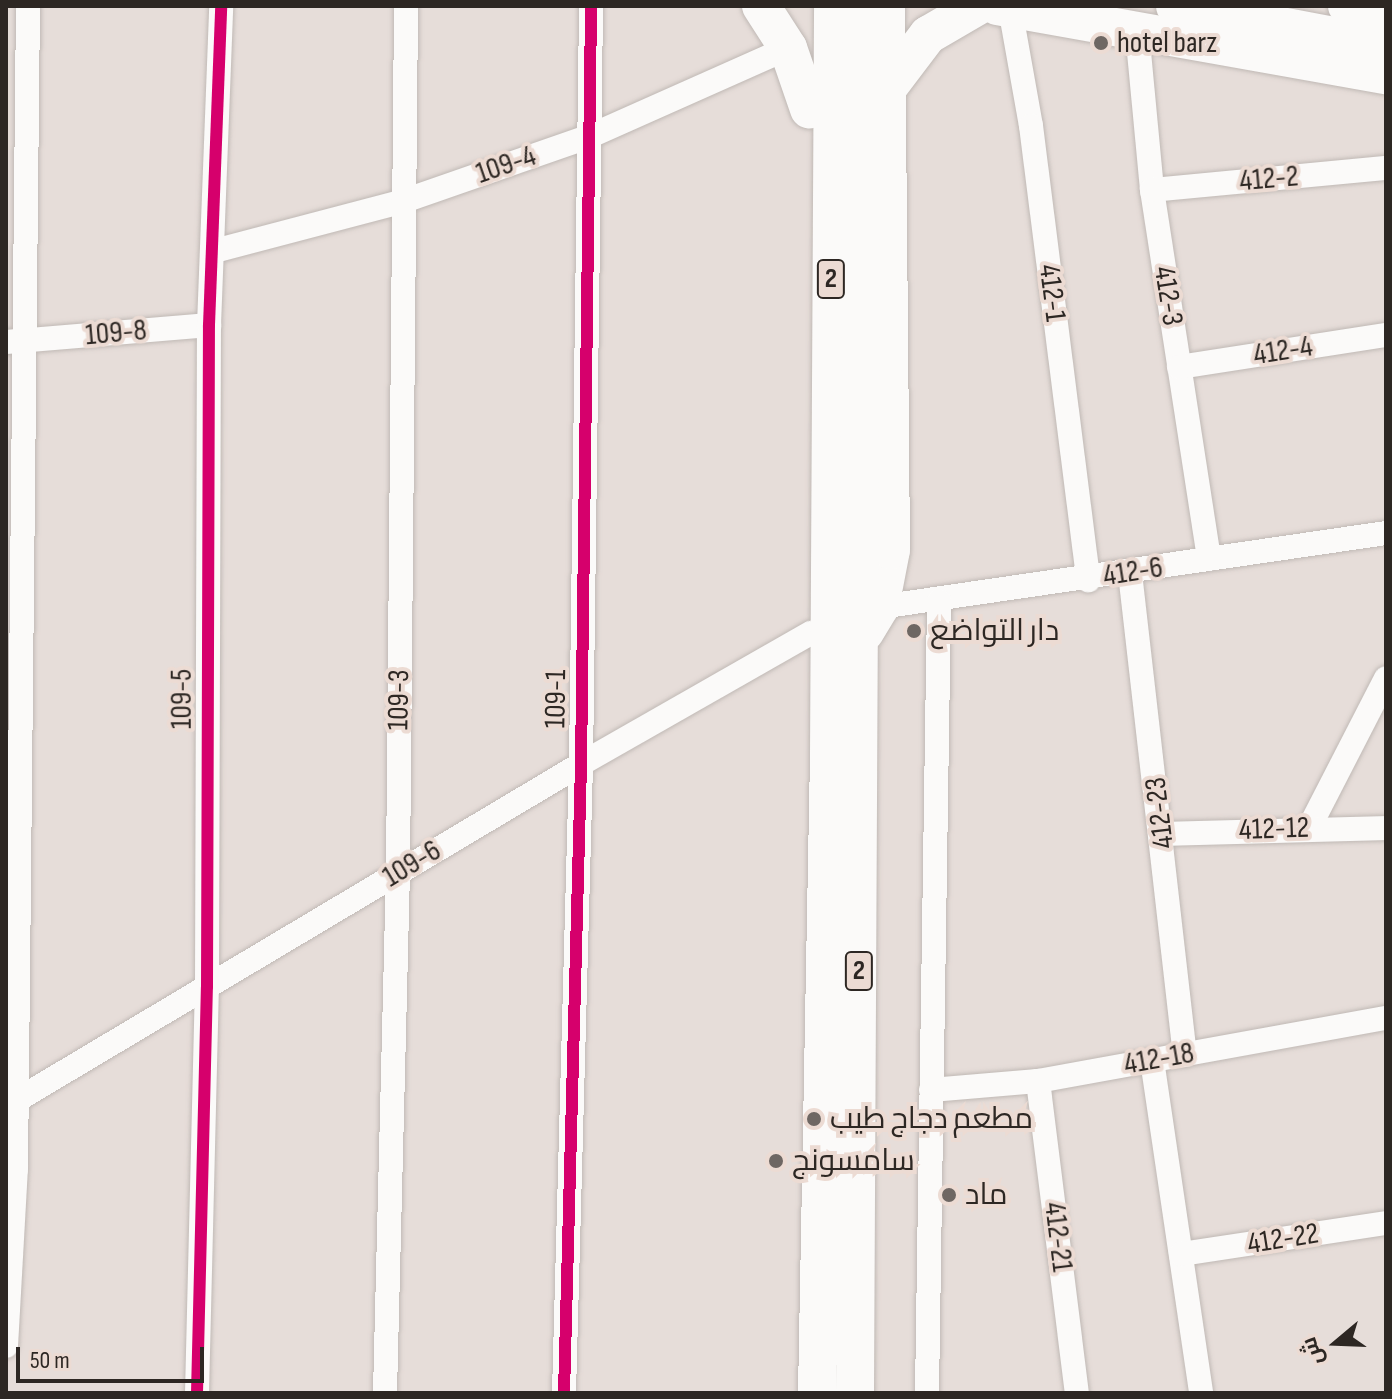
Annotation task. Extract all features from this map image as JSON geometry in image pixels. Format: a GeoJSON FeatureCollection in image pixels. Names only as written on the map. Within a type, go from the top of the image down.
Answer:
{"type":"FeatureCollection","features":[{"type":"Feature","properties":{"kind":"main road"},"geometry":{"type":"LineString","coordinates":[[761,6],[788,48],[809,109]]}},
{"type":"Feature","properties":{"kind":"main road"},"geometry":{"type":"LineString","coordinates":[[1175,6],[1386,46]]}},
{"type":"Feature","properties":{"kind":"main road"},"geometry":{"type":"LineString","coordinates":[[1347,6],[1386,14]]}},
{"type":"Feature","properties":{"kind":"main road"},"geometry":{"type":"LineString","coordinates":[[890,85],[928,35],[995,7],[1386,75]]}},
{"type":"Feature","properties":{"kind":"main road"},"geometry":{"type":"LineString","coordinates":[[818,8],[809,109],[811,633],[829,755]]}},
{"type":"Feature","properties":{"kind":"main road","name":"2"},"geometry":{"type":"LineString","coordinates":[[818,8],[844,551],[859,641],[855,1393]]}},
{"type":"Feature","properties":{"kind":"main road"},"geometry":{"type":"LineString","coordinates":[[859,641],[880,607],[891,550],[890,85],[879,8]]}},
{"type":"Feature","properties":{"kind":"main road","name":"2"},"geometry":{"type":"LineString","coordinates":[[817,1393],[829,755],[879,8]]}},
{"type":"Feature","properties":{"kind":"street"},"geometry":{"type":"LineString","coordinates":[[6,1346],[11,1169],[17,1100],[15,342],[28,6]]}},
{"type":"Feature","properties":{"kind":"street","name":"109-5"},"geometry":{"type":"LineString","coordinates":[[197,1393],[207,987],[209,325],[221,6]]}},
{"type":"Feature","properties":{"kind":"street","name":"109-3"},"geometry":{"type":"LineString","coordinates":[[385,1393],[398,873],[406,6]]}},
{"type":"Feature","properties":{"kind":"street","name":"109-1"},"geometry":{"type":"LineString","coordinates":[[564,1393],[581,764],[591,6]]}},
{"type":"Feature","properties":{"kind":"street","name":"412-1"},"geometry":{"type":"LineString","coordinates":[[995,7],[1031,126],[1088,580]]}},
{"type":"Feature","properties":{"kind":"street","name":"412-3"},"geometry":{"type":"LineString","coordinates":[[1137,31],[1152,190],[1209,559]]}},
{"type":"Feature","properties":{"kind":"street","name":"109-4"},"geometry":{"type":"LineString","coordinates":[[214,251],[404,201],[588,137],[788,48]]}},
{"type":"Feature","properties":{"kind":"street","name":"412-2"},"geometry":{"type":"LineString","coordinates":[[1152,190],[1386,168]]}},
{"type":"Feature","properties":{"kind":"street","name":"109-8"},"geometry":{"type":"LineString","coordinates":[[15,342],[209,325]]}},
{"type":"Feature","properties":{"kind":"street","name":"412-4"},"geometry":{"type":"LineString","coordinates":[[1179,367],[1386,335]]}},
{"type":"Feature","properties":{"kind":"street","name":"412-6"},"geometry":{"type":"LineString","coordinates":[[880,607],[1088,580],[1386,533]]}},
{"type":"Feature","properties":{"kind":"street","name":"412-23"},"geometry":{"type":"LineString","coordinates":[[1130,573],[1163,834],[1185,1055]]}},
{"type":"Feature","properties":{"kind":"street"},"geometry":{"type":"LineString","coordinates":[[927,1393],[939,601]]}},
{"type":"Feature","properties":{"kind":"street","name":"109-6"},"geometry":{"type":"LineString","coordinates":[[17,1100],[581,764],[811,633]]}},
{"type":"Feature","properties":{"kind":"street"},"geometry":{"type":"LineString","coordinates":[[1310,826],[1386,678]]}},
{"type":"Feature","properties":{"kind":"street","name":"412-12"},"geometry":{"type":"LineString","coordinates":[[1163,834],[1310,826],[1386,828]]}},
{"type":"Feature","properties":{"kind":"street","name":"412-18"},"geometry":{"type":"LineString","coordinates":[[931,1090],[1038,1081],[1386,1018]]}},
{"type":"Feature","properties":{"kind":"street"},"geometry":{"type":"LineString","coordinates":[[1152,1060],[1201,1393]]}},
{"type":"Feature","properties":{"kind":"street","name":"412-21"},"geometry":{"type":"LineString","coordinates":[[1038,1081],[1077,1393]]}},
{"type":"Feature","properties":{"kind":"street","name":"412-22"},"geometry":{"type":"LineString","coordinates":[[1181,1254],[1386,1223]]}},
{"type":"Feature","properties":{"kind":"cycle path"},"geometry":{"type":"LineString","coordinates":[[197,1393],[207,987],[209,325],[221,6]]}},
{"type":"Feature","properties":{"kind":"cycle path"},"geometry":{"type":"LineString","coordinates":[[564,1393],[581,764],[591,6]]}},
{"type":"Feature","properties":{"kind":"place","name":"hotel barz"},"geometry":{"type":"Point","coordinates":[1101,43]}},
{"type":"Feature","properties":{"kind":"place","name":"دار التواضع"},"geometry":{"type":"Point","coordinates":[914,631]}},
{"type":"Feature","properties":{"kind":"place","name":"مطعم دجاج طيب"},"geometry":{"type":"Point","coordinates":[814,1119]}},
{"type":"Feature","properties":{"kind":"place","name":"سامسونج"},"geometry":{"type":"Point","coordinates":[776,1161]}},
{"type":"Feature","properties":{"kind":"place","name":"ماد"},"geometry":{"type":"Point","coordinates":[949,1195]}}]}
